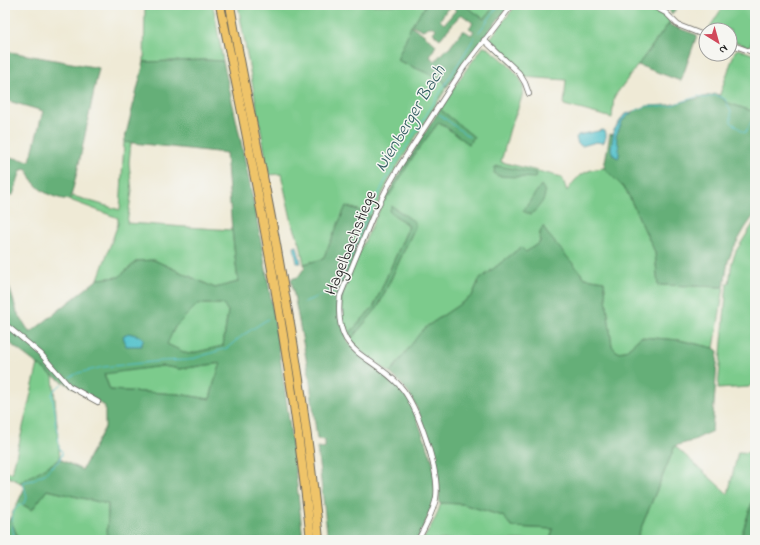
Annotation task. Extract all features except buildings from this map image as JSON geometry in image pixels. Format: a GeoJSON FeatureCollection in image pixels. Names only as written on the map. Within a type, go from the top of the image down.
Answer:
{"type":"FeatureCollection","features":[{"type":"Feature","properties":{"kind":"highway"},"geometry":{"type":"LineString","coordinates":[[220,5],[271,259],[319,540]]}},
{"type":"Feature","properties":{"kind":"highway"},"geometry":{"type":"LineString","coordinates":[[230,5],[280,266],[303,440],[311,540]]}},
{"type":"Feature","properties":{"kind":"street","name":"Hagelbachstiege"},"geometry":{"type":"LineString","coordinates":[[418,540],[436,498],[435,471],[429,449],[420,423],[406,394],[396,382],[359,355],[348,342],[340,322],[340,296],[367,231],[388,186],[442,99],[484,40],[512,5]]}},
{"type":"Feature","properties":{"kind":"street"},"geometry":{"type":"LineString","coordinates":[[651,5],[666,13],[678,25],[698,33]]}},
{"type":"Feature","properties":{"kind":"street"},"geometry":{"type":"LineString","coordinates":[[484,40],[519,73],[529,94]]}},
{"type":"Feature","properties":{"kind":"street"},"geometry":{"type":"LineString","coordinates":[[738,47],[755,53]]}},
{"type":"Feature","properties":{"kind":"street"},"geometry":{"type":"LineString","coordinates":[[5,324],[41,354],[69,386],[98,402]]}},
{"type":"Feature","properties":{"kind":"green space"},"geometry":{"type":"Polygon","coordinates":[[[145,5],[213,5],[223,61],[205,60],[144,62],[145,5]]]}},
{"type":"Feature","properties":{"kind":"green space"},"geometry":{"type":"Polygon","coordinates":[[[238,5],[426,5],[412,25],[397,60],[443,80],[447,87],[391,177],[371,217],[361,211],[346,206],[323,259],[304,264],[300,243],[292,223],[281,174],[269,175],[238,5]]]}},
{"type":"Feature","properties":{"kind":"green space"},"geometry":{"type":"Polygon","coordinates":[[[426,5],[464,5],[484,19],[495,5],[510,5],[447,87],[443,80],[397,60],[411,26],[436,45],[430,57],[435,61],[446,49],[448,50],[462,31],[465,31],[471,35],[474,31],[469,28],[473,23],[461,14],[440,39],[433,33],[436,29],[433,27],[423,30],[412,25],[426,5]],[[452,7],[447,9],[440,20],[444,24],[456,10],[452,7]]]}},
{"type":"Feature","properties":{"kind":"green space"},"geometry":{"type":"Polygon","coordinates":[[[464,5],[495,5],[484,19],[464,5]]]}},
{"type":"Feature","properties":{"kind":"green space"},"geometry":{"type":"Polygon","coordinates":[[[516,5],[644,5],[665,15],[670,22],[614,97],[612,118],[564,105],[566,80],[523,77],[493,45],[489,40],[516,5]]]}},
{"type":"Feature","properties":{"kind":"green space"},"geometry":{"type":"Polygon","coordinates":[[[658,5],[672,5],[677,8],[672,14],[668,9],[658,5]]]}},
{"type":"Feature","properties":{"kind":"green space"},"geometry":{"type":"Polygon","coordinates":[[[724,5],[755,5],[755,32],[750,47],[738,43],[738,22],[713,22],[724,5]]]}},
{"type":"Feature","properties":{"kind":"green space"},"geometry":{"type":"Polygon","coordinates":[[[670,22],[670,25],[697,35],[681,81],[638,65],[670,22]]]}},
{"type":"Feature","properties":{"kind":"green space"},"geometry":{"type":"Polygon","coordinates":[[[484,46],[512,69],[523,85],[522,96],[501,162],[562,177],[567,191],[574,181],[582,174],[592,170],[604,168],[626,190],[655,252],[658,286],[724,287],[714,348],[679,340],[641,337],[625,351],[617,352],[612,346],[604,281],[585,278],[546,233],[543,226],[540,233],[540,242],[526,252],[521,247],[479,280],[472,296],[426,327],[390,373],[354,346],[346,334],[341,318],[342,295],[354,264],[383,202],[389,196],[416,152],[439,122],[469,144],[474,137],[440,109],[465,71],[484,46]],[[389,211],[409,226],[374,306],[349,334],[378,307],[415,227],[389,211]]]}},
{"type":"Feature","properties":{"kind":"green space"},"geometry":{"type":"Polygon","coordinates":[[[738,49],[755,55],[755,112],[725,102],[719,97],[731,62],[738,62],[738,49]]]}},
{"type":"Feature","properties":{"kind":"green space"},"geometry":{"type":"Polygon","coordinates":[[[5,51],[99,68],[70,200],[56,197],[42,191],[38,188],[27,169],[21,170],[13,195],[5,196],[5,175],[9,157],[30,161],[43,111],[5,100],[5,51]]]}},
{"type":"Feature","properties":{"kind":"green space"},"geometry":{"type":"Polygon","coordinates":[[[205,60],[223,61],[241,141],[267,275],[278,341],[296,473],[303,540],[107,540],[108,504],[47,490],[32,510],[18,502],[25,487],[19,483],[60,459],[82,470],[105,427],[105,406],[53,376],[12,345],[5,332],[5,273],[17,312],[30,333],[98,279],[119,277],[137,261],[154,260],[215,288],[238,282],[226,153],[124,142],[144,62],[205,60]],[[198,304],[175,327],[167,344],[188,354],[223,346],[228,311],[223,304],[198,304]],[[221,363],[180,369],[163,366],[104,374],[110,390],[178,394],[210,399],[221,363]]]}},
{"type":"Feature","properties":{"kind":"green space"},"geometry":{"type":"Polygon","coordinates":[[[716,94],[724,99],[725,102],[755,112],[755,214],[733,249],[728,261],[724,287],[658,286],[655,252],[626,190],[604,168],[610,134],[614,135],[624,115],[647,106],[669,105],[716,94]]]}},
{"type":"Feature","properties":{"kind":"green space"},"geometry":{"type":"Polygon","coordinates":[[[440,109],[474,137],[469,144],[439,122],[416,152],[389,196],[383,202],[401,171],[440,109]]]}},
{"type":"Feature","properties":{"kind":"green space"},"geometry":{"type":"Polygon","coordinates":[[[124,142],[131,142],[129,163],[132,191],[127,223],[232,230],[238,282],[215,288],[154,260],[137,261],[119,277],[98,279],[118,224],[118,218],[70,200],[73,196],[120,210],[124,142]]]}},
{"type":"Feature","properties":{"kind":"green space"},"geometry":{"type":"Polygon","coordinates":[[[498,166],[537,173],[536,178],[498,176],[494,173],[495,167],[498,166]]]}},
{"type":"Feature","properties":{"kind":"green space"},"geometry":{"type":"Polygon","coordinates":[[[541,185],[545,193],[543,201],[531,215],[523,211],[541,185]]]}},
{"type":"Feature","properties":{"kind":"green space"},"geometry":{"type":"Polygon","coordinates":[[[346,206],[361,211],[372,218],[342,289],[339,313],[348,342],[392,378],[410,400],[433,462],[436,498],[418,540],[328,540],[317,447],[325,448],[325,440],[317,439],[309,374],[291,279],[298,277],[305,267],[304,264],[323,259],[346,206]]]}},
{"type":"Feature","properties":{"kind":"green space"},"geometry":{"type":"Polygon","coordinates":[[[392,206],[415,222],[415,227],[378,307],[352,338],[349,334],[374,306],[409,226],[389,211],[392,206]]]}},
{"type":"Feature","properties":{"kind":"green space"},"geometry":{"type":"Polygon","coordinates":[[[755,221],[755,383],[749,387],[718,389],[727,283],[729,283],[732,262],[736,251],[755,221]]]}},
{"type":"Feature","properties":{"kind":"green space"},"geometry":{"type":"Polygon","coordinates":[[[543,226],[547,233],[585,278],[604,281],[612,346],[617,352],[625,351],[641,337],[679,340],[714,348],[718,351],[712,431],[692,441],[675,446],[636,540],[570,540],[556,537],[555,540],[550,540],[553,529],[512,527],[503,516],[462,504],[439,503],[439,482],[437,471],[426,432],[411,397],[403,385],[390,373],[426,327],[472,296],[479,280],[521,247],[526,252],[540,242],[540,233],[543,226]]]}},
{"type":"Feature","properties":{"kind":"green space"},"geometry":{"type":"Polygon","coordinates":[[[198,304],[223,304],[228,311],[223,346],[188,354],[166,344],[175,327],[198,304]]]}},
{"type":"Feature","properties":{"kind":"green space"},"geometry":{"type":"Polygon","coordinates":[[[222,363],[214,383],[210,399],[178,394],[110,390],[104,373],[163,366],[180,369],[222,363]]]}},
{"type":"Feature","properties":{"kind":"green space"},"geometry":{"type":"Polygon","coordinates":[[[38,364],[53,376],[60,459],[21,483],[5,475],[5,470],[12,473],[38,364]]]}},
{"type":"Feature","properties":{"kind":"green space"},"geometry":{"type":"Polygon","coordinates":[[[675,446],[728,494],[738,452],[755,453],[755,493],[740,540],[636,540],[675,446]]]}},
{"type":"Feature","properties":{"kind":"green space"},"geometry":{"type":"Polygon","coordinates":[[[47,490],[108,504],[107,540],[19,540],[10,518],[18,502],[32,510],[47,490]]]}},
{"type":"Feature","properties":{"kind":"green space"},"geometry":{"type":"Polygon","coordinates":[[[755,493],[755,540],[740,540],[755,493]]]}},
{"type":"Feature","properties":{"kind":"green space"},"geometry":{"type":"Polygon","coordinates":[[[441,503],[462,504],[503,516],[512,527],[553,529],[550,540],[423,540],[436,517],[441,503]]]}},
{"type":"Feature","properties":{"kind":"green space"},"geometry":{"type":"Polygon","coordinates":[[[10,518],[19,540],[5,540],[5,528],[10,518]]]}},
{"type":"Feature","properties":{"kind":"water"},"geometry":{"type":"Polygon","coordinates":[[[634,111],[623,120],[616,136],[619,147],[618,158],[613,155],[611,149],[614,130],[624,115],[634,111]]]}},
{"type":"Feature","properties":{"kind":"water"},"geometry":{"type":"Polygon","coordinates":[[[603,130],[606,132],[606,135],[603,143],[596,142],[582,146],[578,144],[576,138],[578,135],[603,130]]]}},
{"type":"Feature","properties":{"kind":"water"},"geometry":{"type":"Polygon","coordinates":[[[297,246],[301,263],[297,263],[294,247],[297,246]]]}},
{"type":"Feature","properties":{"kind":"water"},"geometry":{"type":"Polygon","coordinates":[[[128,333],[140,336],[144,339],[141,346],[126,346],[123,336],[128,333]]]}},
{"type":"Feature","properties":{"kind":"waterway","name":"Nienberger Bach"},"geometry":{"type":"LineString","coordinates":[[479,32],[499,5]]}},
{"type":"Feature","properties":{"kind":"waterway","name":"Nienberger Bach"},"geometry":{"type":"LineString","coordinates":[[369,214],[384,183],[475,37]]}},
{"type":"Feature","properties":{"kind":"waterway"},"geometry":{"type":"LineString","coordinates":[[634,111],[647,106],[669,106],[699,96],[704,98],[716,95],[725,99],[731,112],[731,122],[745,133],[755,116]]}},
{"type":"Feature","properties":{"kind":"waterway"},"geometry":{"type":"LineString","coordinates":[[439,114],[469,137]]}},
{"type":"Feature","properties":{"kind":"waterway","name":"Nienberger Bach"},"geometry":{"type":"LineString","coordinates":[[304,302],[337,289],[367,218]]}},
{"type":"Feature","properties":{"kind":"waterway","name":"Nienberger Bach"},"geometry":{"type":"LineString","coordinates":[[70,377],[78,373],[103,367],[161,361],[189,360],[227,348],[243,335],[268,319]]}},
{"type":"Feature","properties":{"kind":"waterway","name":"Nienberger Bach"},"geometry":{"type":"LineString","coordinates":[[15,540],[12,524],[13,514],[18,506],[23,504],[27,498],[23,482],[34,480],[45,474],[59,461],[62,455],[59,447],[58,430],[55,424],[56,417],[52,395],[54,390],[62,384]]}}]}
